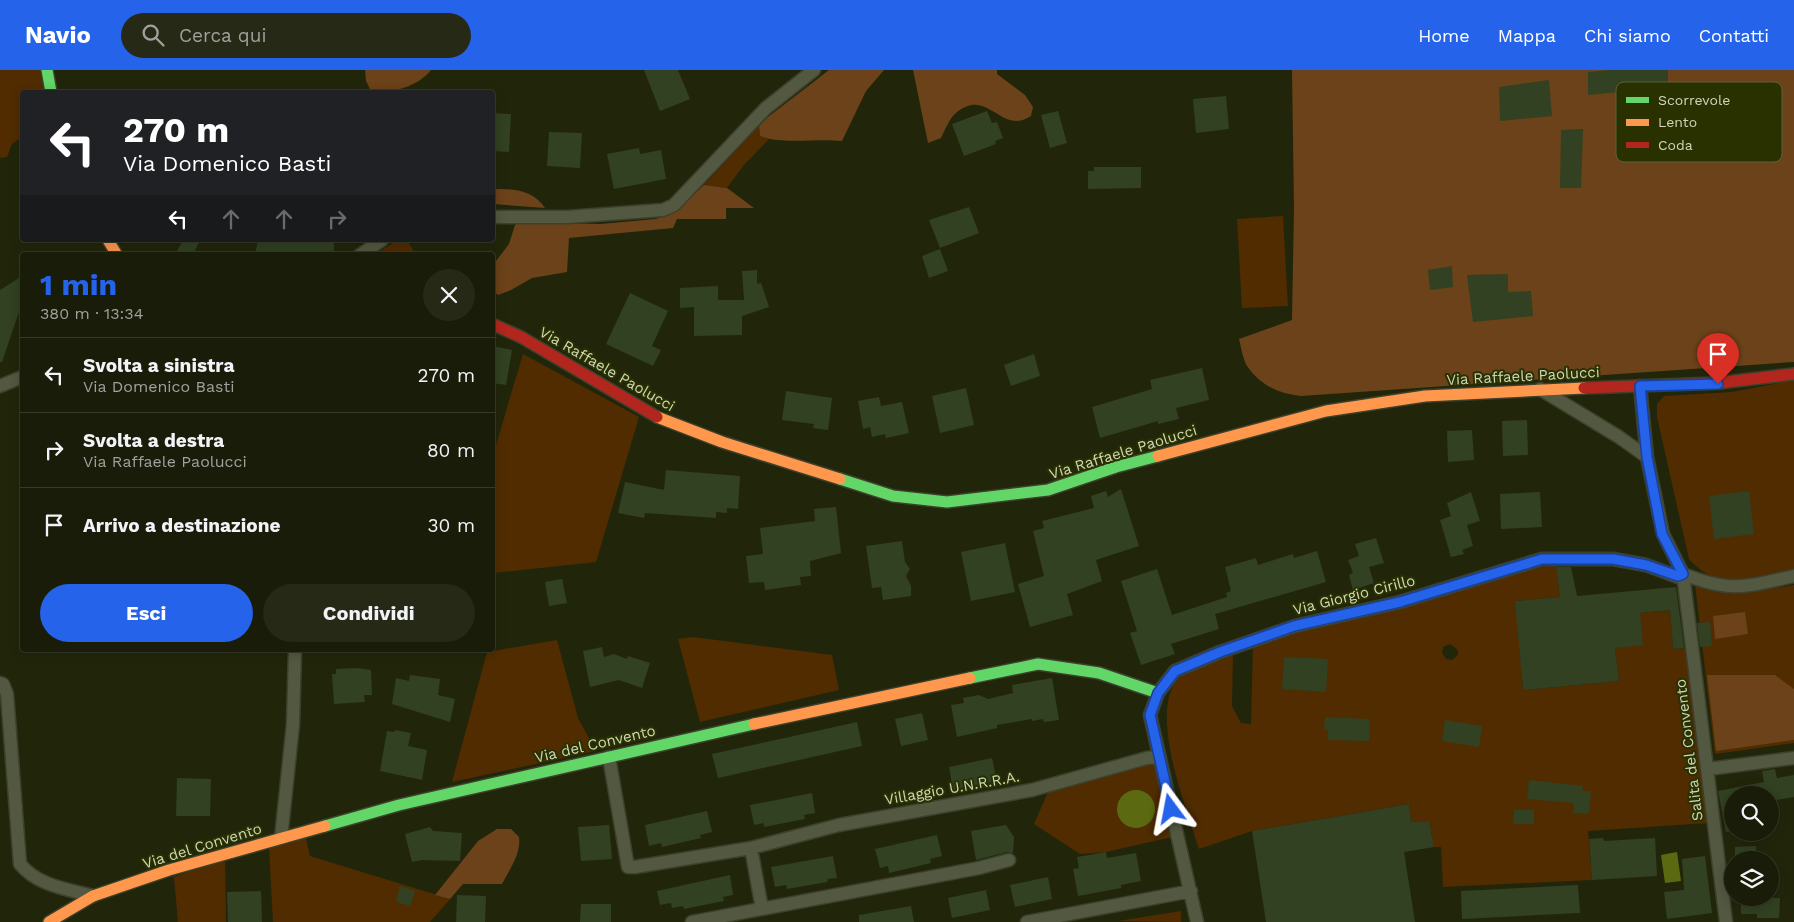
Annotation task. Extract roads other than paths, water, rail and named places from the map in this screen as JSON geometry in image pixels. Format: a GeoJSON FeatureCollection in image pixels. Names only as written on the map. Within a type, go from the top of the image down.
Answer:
{"type":"FeatureCollection","features":[{"type":"Feature","properties":{"kind":"main road"},"geometry":{"type":"LineString","coordinates":[[47,70],[51,90]]}},
{"type":"Feature","properties":{"kind":"main road","name":"Via Raffaele Paolucci"},"geometry":{"type":"LineString","coordinates":[[495,325],[521,337],[658,418],[722,442],[893,496],[947,502],[1048,490],[1116,467],[1326,412],[1425,396],[1540,389],[1718,384],[1794,374]]}},
{"type":"Feature","properties":{"kind":"main road","name":"Via del Convento"},"geometry":{"type":"LineString","coordinates":[[49,922],[93,896],[184,866],[408,802],[782,717],[1038,664],[1074,666],[1142,685],[1158,693]]}},
{"type":"Feature","properties":{"kind":"street"},"geometry":{"type":"LineString","coordinates":[[495,217],[567,217],[663,210],[674,205],[766,108],[814,70]]}},
{"type":"Feature","properties":{"kind":"street"},"geometry":{"type":"LineString","coordinates":[[364,252],[379,242]]}},
{"type":"Feature","properties":{"kind":"street"},"geometry":{"type":"LineString","coordinates":[[0,386],[20,379]]}},
{"type":"Feature","properties":{"kind":"street"},"geometry":{"type":"LineString","coordinates":[[1640,386],[1647,457],[1662,534],[1683,574]]}},
{"type":"Feature","properties":{"kind":"street"},"geometry":{"type":"LineString","coordinates":[[1540,389],[1611,432],[1647,457]]}},
{"type":"Feature","properties":{"kind":"street","name":"Via Giorgio Cirillo"},"geometry":{"type":"LineString","coordinates":[[1197,922],[1150,715],[1158,693],[1175,671],[1220,652],[1294,626],[1400,602],[1542,559],[1613,559],[1646,565],[1678,576],[1683,574],[1709,584],[1738,588],[1794,576]]}},
{"type":"Feature","properties":{"kind":"street","name":"Salita del Convento"},"geometry":{"type":"LineString","coordinates":[[1683,574],[1726,922]]}},
{"type":"Feature","properties":{"kind":"street"},"geometry":{"type":"LineString","coordinates":[[281,838],[293,724],[295,652]]}},
{"type":"Feature","properties":{"kind":"street"},"geometry":{"type":"LineString","coordinates":[[0,683],[3,684],[7,694],[20,864],[27,873],[41,882],[93,896]]}},
{"type":"Feature","properties":{"kind":"street","name":"Villaggio U.N.R.R.A."},"geometry":{"type":"LineString","coordinates":[[609,756],[628,867],[642,867],[751,848],[839,825],[1032,790],[1147,758],[1158,757]]}},
{"type":"Feature","properties":{"kind":"street"},"geometry":{"type":"LineString","coordinates":[[1708,769],[1794,758]]}},
{"type":"Feature","properties":{"kind":"street"},"geometry":{"type":"LineString","coordinates":[[751,848],[762,909]]}},
{"type":"Feature","properties":{"kind":"street"},"geometry":{"type":"LineString","coordinates":[[692,922],[979,868],[1009,860]]}},
{"type":"Feature","properties":{"kind":"street"},"geometry":{"type":"LineString","coordinates":[[1026,922],[1191,891]]}}]}
